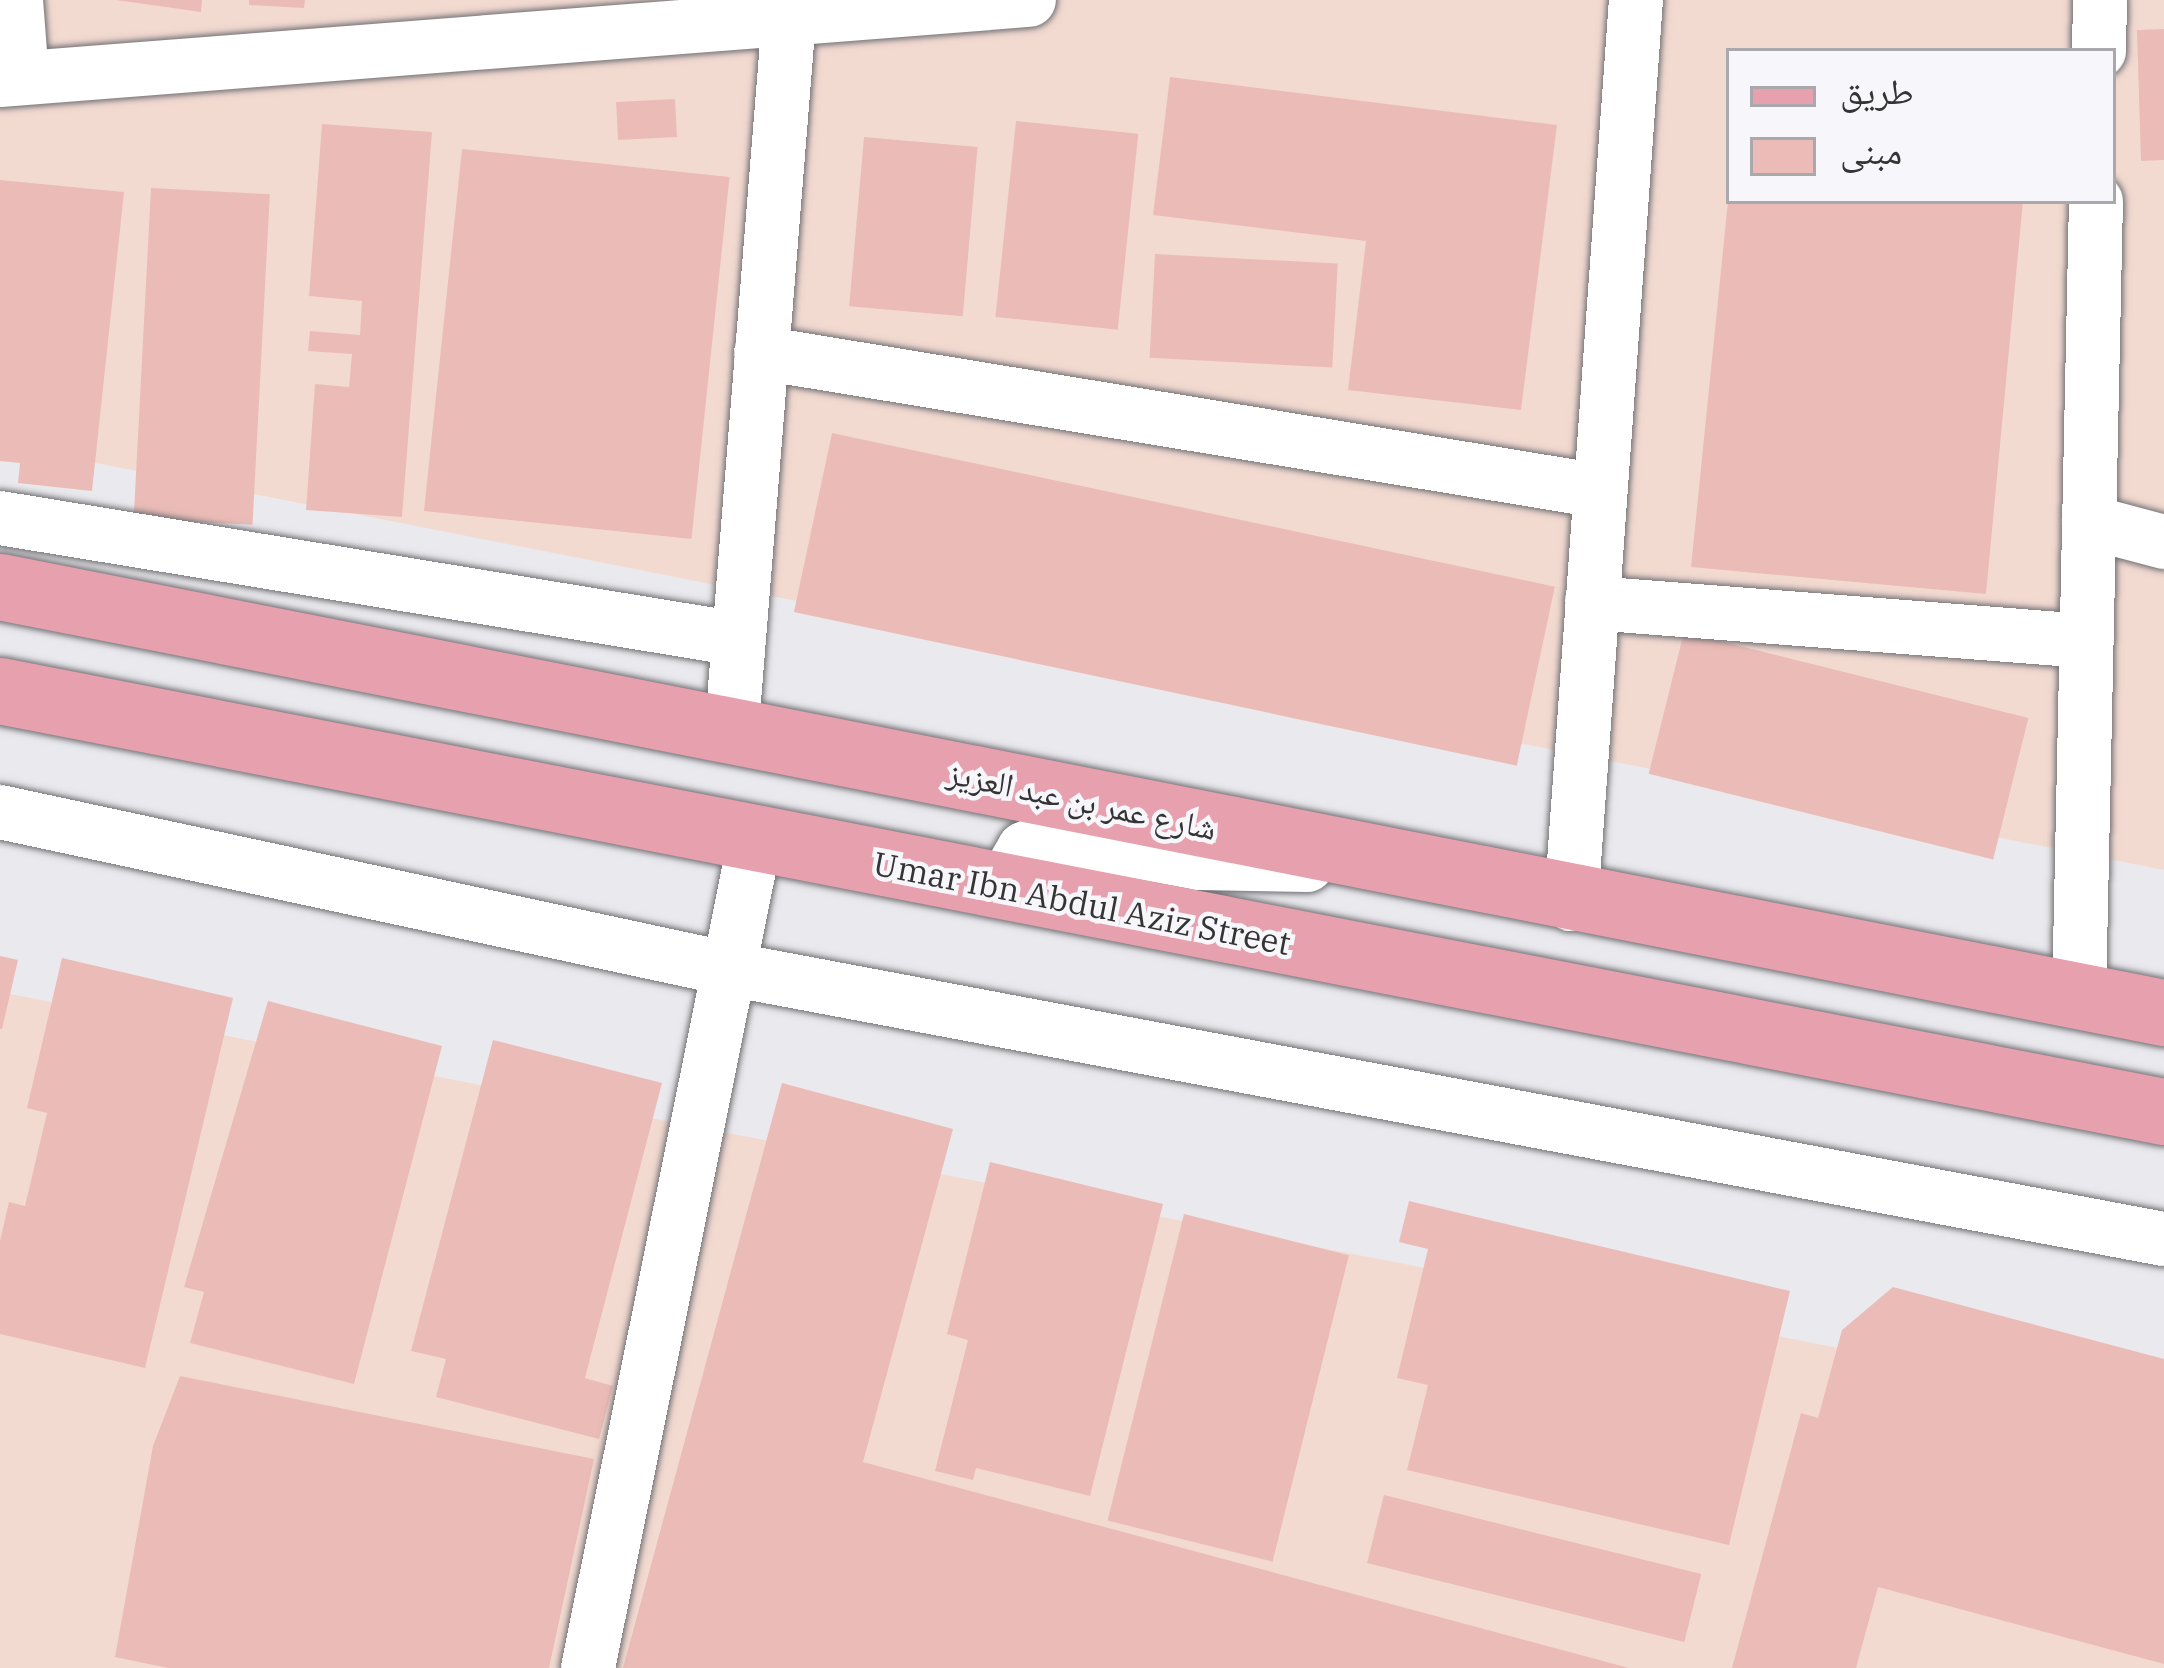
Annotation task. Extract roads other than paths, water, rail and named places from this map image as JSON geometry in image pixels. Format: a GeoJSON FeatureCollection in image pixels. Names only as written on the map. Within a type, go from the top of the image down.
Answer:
{"type":"FeatureCollection","features":[{"type":"Feature","properties":{"kind":"main road","name":"شارع عمر بن عبد العزيز"},"geometry":{"type":"LineString","coordinates":[[0,587],[731,725],[1571,904],[2164,1012]]}},
{"type":"Feature","properties":{"kind":"main road","name":"Umar Ibn Abdul Aziz Street"},"geometry":{"type":"LineString","coordinates":[[0,691],[2164,1112]]}},
{"type":"Feature","properties":{"kind":"street"},"geometry":{"type":"LineString","coordinates":[[16,0],[11,79],[553,18],[789,18],[1029,0]]}},
{"type":"Feature","properties":{"kind":"street"},"geometry":{"type":"LineString","coordinates":[[1571,904],[1636,0]]}},
{"type":"Feature","properties":{"kind":"street"},"geometry":{"type":"LineString","coordinates":[[2099,48],[2100,0]]}},
{"type":"Feature","properties":{"kind":"street"},"geometry":{"type":"LineString","coordinates":[[731,725],[789,18]]}},
{"type":"Feature","properties":{"kind":"street"},"geometry":{"type":"LineString","coordinates":[[2079,998],[2096,204]]}},
{"type":"Feature","properties":{"kind":"street"},"geometry":{"type":"LineString","coordinates":[[761,353],[1600,491]]}},
{"type":"Feature","properties":{"kind":"street"},"geometry":{"type":"LineString","coordinates":[[0,518],[738,639]]}},
{"type":"Feature","properties":{"kind":"street"},"geometry":{"type":"LineString","coordinates":[[2089,522],[2164,542]]}},
{"type":"Feature","properties":{"kind":"street"},"geometry":{"type":"LineString","coordinates":[[125,610],[216,554]]}},
{"type":"Feature","properties":{"kind":"street"},"geometry":{"type":"LineString","coordinates":[[1592,604],[2087,641]]}},
{"type":"Feature","properties":{"kind":"street"},"geometry":{"type":"LineString","coordinates":[[0,812],[729,969],[2164,1239]]}},
{"type":"Feature","properties":{"kind":"street"},"geometry":{"type":"LineString","coordinates":[[1002,887],[1024,849],[1052,836],[1199,863],[1393,866]]}},
{"type":"Feature","properties":{"kind":"street"},"geometry":{"type":"LineString","coordinates":[[588,1668],[754,840]]}}]}
